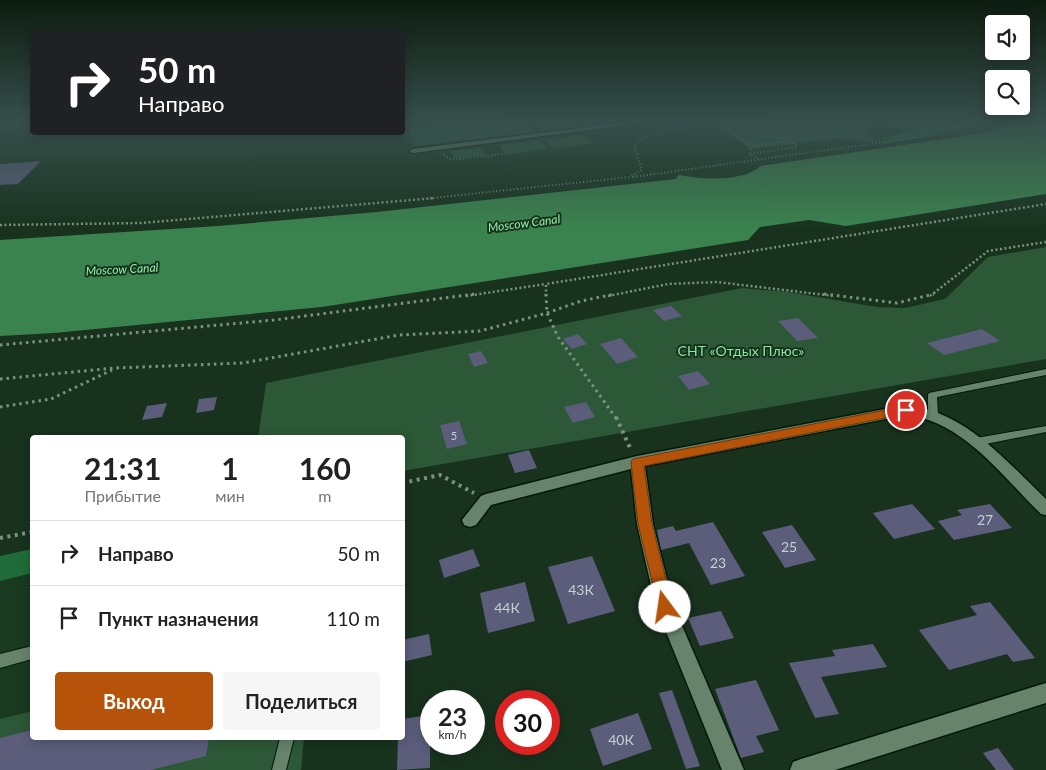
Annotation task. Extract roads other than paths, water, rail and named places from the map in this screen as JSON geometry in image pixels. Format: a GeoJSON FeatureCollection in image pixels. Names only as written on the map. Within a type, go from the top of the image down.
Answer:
{"type":"FeatureCollection","features":[{"type":"Feature","properties":{"kind":"street"},"geometry":{"type":"LineString","coordinates":[[470,520],[486,500],[637,462],[906,410],[933,415],[976,442],[1046,509]]}},
{"type":"Feature","properties":{"kind":"street"},"geometry":{"type":"LineString","coordinates":[[637,462],[645,524],[665,607],[734,770]]}},
{"type":"Feature","properties":{"kind":"street"},"geometry":{"type":"LineString","coordinates":[[801,770],[1046,693]]}},
{"type":"Feature","properties":{"kind":"lane"},"geometry":{"type":"LineString","coordinates":[[933,415],[932,395],[1046,372]]}},
{"type":"Feature","properties":{"kind":"lane"},"geometry":{"type":"LineString","coordinates":[[976,442],[1046,429]]}},
{"type":"Feature","properties":{"kind":"lane"},"geometry":{"type":"LineString","coordinates":[[0,661],[30,654]]}},
{"type":"Feature","properties":{"kind":"lane"},"geometry":{"type":"LineString","coordinates":[[279,770],[287,740]]}},
{"type":"Feature","properties":{"kind":"water","name":"Moscow Canal"},"geometry":{"type":"Polygon","coordinates":[[[816,158],[1046,158],[1046,194],[846,226],[809,220],[760,227],[748,240],[322,307],[54,333],[0,336],[0,240],[218,226],[377,212],[676,179],[678,175],[699,178],[732,177],[743,175],[761,166],[816,158]]]}},
{"type":"Feature","properties":{"kind":"park label","name":"СНТ «Отдых Плюс»"},"geometry":{"type":"Point","coordinates":[741,350]}}]}
